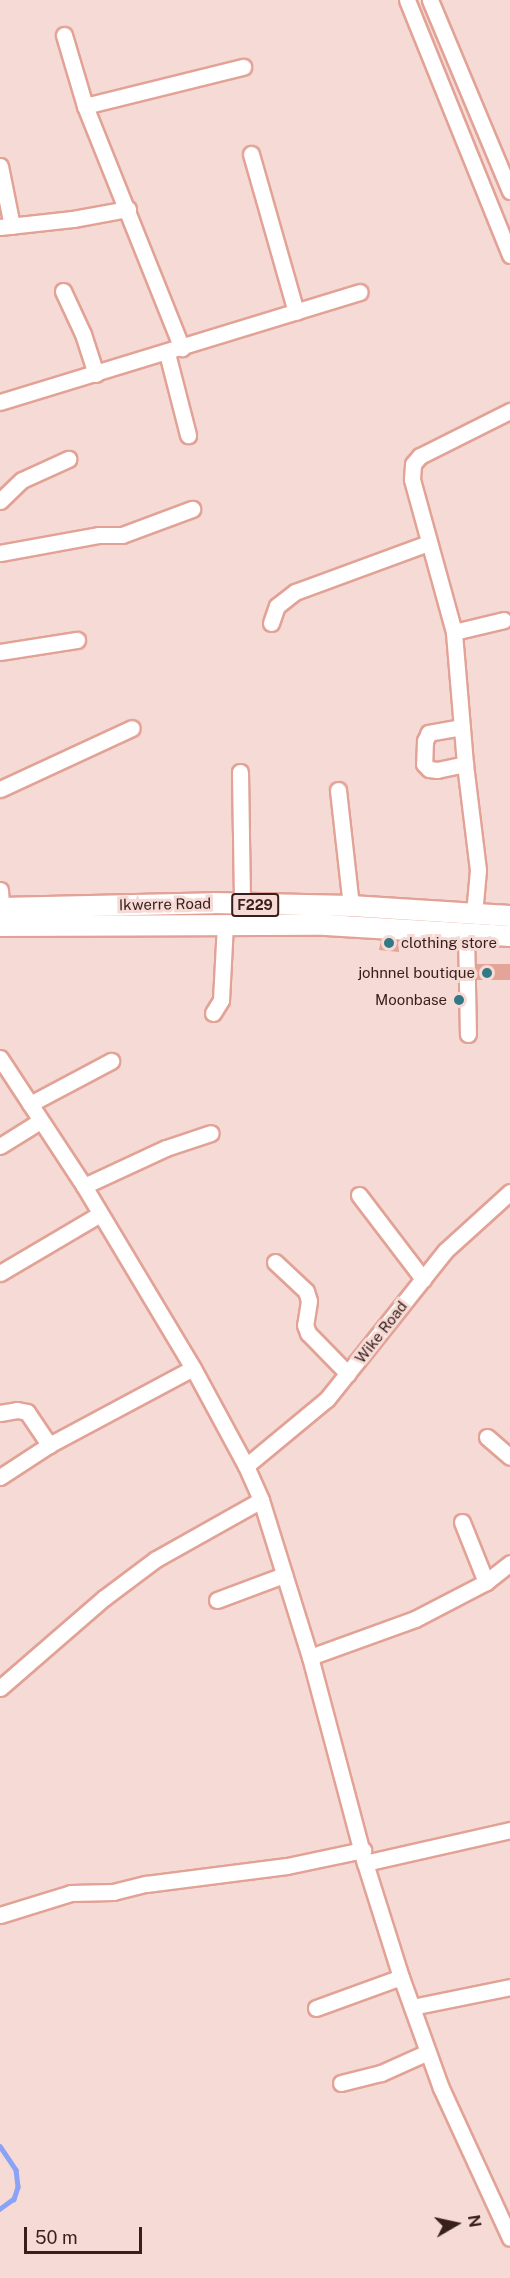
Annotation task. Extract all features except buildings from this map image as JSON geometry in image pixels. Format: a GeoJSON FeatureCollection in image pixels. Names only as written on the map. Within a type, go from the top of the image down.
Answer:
{"type":"FeatureCollection","features":[{"type":"Feature","properties":{"kind":"main road","name":"Ikwerre Road"},"geometry":{"type":"LineString","coordinates":[[1,912],[242,904],[351,906],[510,916]]}},
{"type":"Feature","properties":{"kind":"main road","name":"Ikwerre Road"},"geometry":{"type":"LineString","coordinates":[[1,912],[225,924],[326,925],[510,936]]}},
{"type":"Feature","properties":{"kind":"street"},"geometry":{"type":"LineString","coordinates":[[407,0],[510,255]]}},
{"type":"Feature","properties":{"kind":"street"},"geometry":{"type":"LineString","coordinates":[[430,0],[510,191]]}},
{"type":"Feature","properties":{"kind":"street"},"geometry":{"type":"LineString","coordinates":[[64,35],[85,106],[128,209],[174,350],[188,435]]}},
{"type":"Feature","properties":{"kind":"street"},"geometry":{"type":"LineString","coordinates":[[85,106],[243,67]]}},
{"type":"Feature","properties":{"kind":"street"},"geometry":{"type":"LineString","coordinates":[[251,154],[296,312]]}},
{"type":"Feature","properties":{"kind":"street"},"geometry":{"type":"LineString","coordinates":[[0,166],[6,226],[128,209]]}},
{"type":"Feature","properties":{"kind":"street"},"geometry":{"type":"LineString","coordinates":[[63,291],[83,334],[96,374]]}},
{"type":"Feature","properties":{"kind":"street"},"geometry":{"type":"LineString","coordinates":[[0,402],[360,292]]}},
{"type":"Feature","properties":{"kind":"street"},"geometry":{"type":"LineString","coordinates":[[474,914],[478,870],[465,764],[454,632],[412,479],[414,464],[429,450],[510,411]]}},
{"type":"Feature","properties":{"kind":"street"},"geometry":{"type":"LineString","coordinates":[[0,501],[22,480],[68,459]]}},
{"type":"Feature","properties":{"kind":"street"},"geometry":{"type":"LineString","coordinates":[[0,553],[89,536],[122,535],[192,509]]}},
{"type":"Feature","properties":{"kind":"street"},"geometry":{"type":"LineString","coordinates":[[271,623],[277,606],[295,592],[428,543]]}},
{"type":"Feature","properties":{"kind":"street"},"geometry":{"type":"LineString","coordinates":[[454,632],[504,620]]}},
{"type":"Feature","properties":{"kind":"street"},"geometry":{"type":"LineString","coordinates":[[0,652],[77,640]]}},
{"type":"Feature","properties":{"kind":"street"},"geometry":{"type":"LineString","coordinates":[[462,727],[429,733],[425,741],[424,764],[429,769],[437,770],[465,764]]}},
{"type":"Feature","properties":{"kind":"street"},"geometry":{"type":"LineString","coordinates":[[0,789],[132,728]]}},
{"type":"Feature","properties":{"kind":"street"},"geometry":{"type":"LineString","coordinates":[[240,772],[242,904]]}},
{"type":"Feature","properties":{"kind":"street"},"geometry":{"type":"LineString","coordinates":[[338,790],[351,906]]}},
{"type":"Feature","properties":{"kind":"street"},"geometry":{"type":"LineString","coordinates":[[213,1013],[221,1000],[225,924]]}},
{"type":"Feature","properties":{"kind":"street"},"geometry":{"type":"LineString","coordinates":[[466,932],[468,1034]]}},
{"type":"Feature","properties":{"kind":"street"},"geometry":{"type":"LineString","coordinates":[[0,1058],[84,1186],[194,1368],[246,1466],[261,1500],[310,1657],[364,1856],[401,1977],[441,2088],[510,2238]]}},
{"type":"Feature","properties":{"kind":"street"},"geometry":{"type":"LineString","coordinates":[[30,1104],[111,1061]]}},
{"type":"Feature","properties":{"kind":"street"},"geometry":{"type":"LineString","coordinates":[[0,1146],[40,1120]]}},
{"type":"Feature","properties":{"kind":"street"},"geometry":{"type":"LineString","coordinates":[[84,1186],[166,1148],[211,1133]]}},
{"type":"Feature","properties":{"kind":"street","name":"Wike Road"},"geometry":{"type":"LineString","coordinates":[[246,1466],[327,1399],[445,1251],[510,1192]]}},
{"type":"Feature","properties":{"kind":"street"},"geometry":{"type":"LineString","coordinates":[[360,1195],[423,1279]]}},
{"type":"Feature","properties":{"kind":"street"},"geometry":{"type":"LineString","coordinates":[[0,1274],[100,1214]]}},
{"type":"Feature","properties":{"kind":"street"},"geometry":{"type":"LineString","coordinates":[[275,1262],[306,1291],[309,1301],[305,1325],[308,1333],[348,1374]]}},
{"type":"Feature","properties":{"kind":"street"},"geometry":{"type":"LineString","coordinates":[[0,1477],[49,1445],[194,1368]]}},
{"type":"Feature","properties":{"kind":"street"},"geometry":{"type":"LineString","coordinates":[[0,1413],[17,1410],[27,1412],[49,1445]]}},
{"type":"Feature","properties":{"kind":"street"},"geometry":{"type":"LineString","coordinates":[[487,1437],[510,1457]]}},
{"type":"Feature","properties":{"kind":"street"},"geometry":{"type":"LineString","coordinates":[[0,1688],[104,1598],[156,1559],[261,1500]]}},
{"type":"Feature","properties":{"kind":"street"},"geometry":{"type":"LineString","coordinates":[[462,1522],[486,1582]]}},
{"type":"Feature","properties":{"kind":"street"},"geometry":{"type":"LineString","coordinates":[[310,1657],[415,1618],[486,1582],[510,1563]]}},
{"type":"Feature","properties":{"kind":"street"},"geometry":{"type":"LineString","coordinates":[[218,1600],[284,1575]]}},
{"type":"Feature","properties":{"kind":"street"},"geometry":{"type":"LineString","coordinates":[[0,1915],[71,1893],[113,1892],[146,1884],[364,1856],[510,1830]]}},
{"type":"Feature","properties":{"kind":"street"},"geometry":{"type":"LineString","coordinates":[[316,2008],[401,1977]]}},
{"type":"Feature","properties":{"kind":"street"},"geometry":{"type":"LineString","coordinates":[[412,2007],[510,1987]]}},
{"type":"Feature","properties":{"kind":"street"},"geometry":{"type":"LineString","coordinates":[[341,2083],[381,2073],[428,2052]]}},
{"type":"Feature","properties":{"kind":"waterway"},"geometry":{"type":"LineString","coordinates":[[0,2146],[16,2170],[18,2187],[14,2199],[0,2209]]}},
{"type":"Feature","properties":{"kind":"place","name":"clothing store"},"geometry":{"type":"Point","coordinates":[389,943]}},
{"type":"Feature","properties":{"kind":"place","name":"johnnel boutique"},"geometry":{"type":"Point","coordinates":[487,973]}},
{"type":"Feature","properties":{"kind":"place","name":"Moonbase"},"geometry":{"type":"Point","coordinates":[459,1000]}}]}
